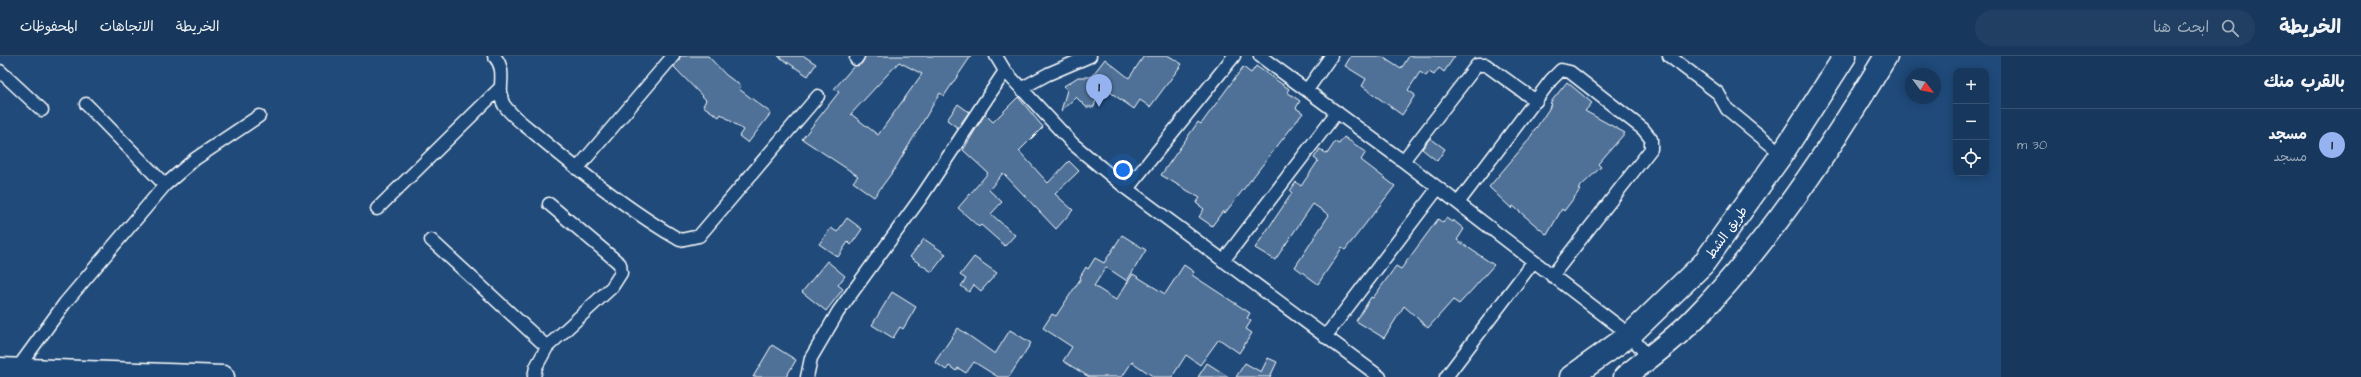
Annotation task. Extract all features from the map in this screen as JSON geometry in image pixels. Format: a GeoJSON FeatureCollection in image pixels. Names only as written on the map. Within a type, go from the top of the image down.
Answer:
{"type":"FeatureCollection","features":[{"type":"Feature","properties":{"kind":"highway","name":"طريق الشط"},"geometry":{"type":"LineString","coordinates":[[1571,377],[1630,335],[1703,264],[1787,145],[1845,56]]}},
{"type":"Feature","properties":{"kind":"highway"},"geometry":{"type":"LineString","coordinates":[[1625,377],[1694,319],[1753,253],[1858,103],[1886,56]]}},
{"type":"Feature","properties":{"kind":"highway"},"geometry":{"type":"LineString","coordinates":[[1787,145],[1822,155]]}},
{"type":"Feature","properties":{"kind":"highway"},"geometry":{"type":"LineString","coordinates":[[8,369],[223,377]]}},
{"type":"Feature","properties":{"kind":"street"},"geometry":{"type":"LineString","coordinates":[[494,56],[502,72],[501,87],[504,104],[577,168],[667,233],[680,240],[690,240],[699,236],[818,96]]}},
{"type":"Feature","properties":{"kind":"street"},"geometry":{"type":"LineString","coordinates":[[577,168],[674,56]]}},
{"type":"Feature","properties":{"kind":"street"},"geometry":{"type":"LineString","coordinates":[[996,56],[1005,71],[1073,144],[1127,189],[1380,377]]}},
{"type":"Feature","properties":{"kind":"street"},"geometry":{"type":"LineString","coordinates":[[1022,88],[1048,74],[1090,56]]}},
{"type":"Feature","properties":{"kind":"street"},"geometry":{"type":"LineString","coordinates":[[1127,189],[1234,56]]}},
{"type":"Feature","properties":{"kind":"street"},"geometry":{"type":"LineString","coordinates":[[1260,56],[1403,161],[1630,335],[1649,358]]}},
{"type":"Feature","properties":{"kind":"street"},"geometry":{"type":"LineString","coordinates":[[1307,90],[1331,56]]}},
{"type":"Feature","properties":{"kind":"street"},"geometry":{"type":"LineString","coordinates":[[1669,56],[1718,93],[1727,108],[1787,145]]}},
{"type":"Feature","properties":{"kind":"street"},"geometry":{"type":"LineString","coordinates":[[1403,161],[1477,65],[1486,65],[1536,101]]}},
{"type":"Feature","properties":{"kind":"street"},"geometry":{"type":"LineString","coordinates":[[1458,203],[1551,80],[1561,70],[1570,72],[1643,129],[1651,139],[1651,149],[1646,158],[1552,276]]}},
{"type":"Feature","properties":{"kind":"street"},"geometry":{"type":"LineString","coordinates":[[0,71],[42,110]]}},
{"type":"Feature","properties":{"kind":"street"},"geometry":{"type":"LineString","coordinates":[[807,377],[811,358],[838,312],[920,199],[1005,71]]}},
{"type":"Feature","properties":{"kind":"street"},"geometry":{"type":"LineString","coordinates":[[376,209],[501,87]]}},
{"type":"Feature","properties":{"kind":"street"},"geometry":{"type":"LineString","coordinates":[[86,104],[164,185]]}},
{"type":"Feature","properties":{"kind":"street"},"geometry":{"type":"LineString","coordinates":[[1223,261],[1337,112]]}},
{"type":"Feature","properties":{"kind":"street"},"geometry":{"type":"LineString","coordinates":[[8,369],[164,185],[195,159],[259,116]]}},
{"type":"Feature","properties":{"kind":"street"},"geometry":{"type":"LineString","coordinates":[[1325,336],[1438,188]]}},
{"type":"Feature","properties":{"kind":"street"},"geometry":{"type":"LineString","coordinates":[[534,377],[536,367],[547,348],[612,287],[621,273],[620,264],[549,204]]}},
{"type":"Feature","properties":{"kind":"street"},"geometry":{"type":"LineString","coordinates":[[431,240],[547,348]]}},
{"type":"Feature","properties":{"kind":"street"},"geometry":{"type":"LineString","coordinates":[[1446,377],[1533,262]]}},
{"type":"Feature","properties":{"kind":"building"},"geometry":{"type":"Polygon","coordinates":[[[680,56],[708,56],[726,75],[741,86],[739,89],[771,113],[748,143],[739,136],[743,130],[721,114],[719,117],[703,106],[706,100],[674,67],[680,56]]]}},
{"type":"Feature","properties":{"kind":"building"},"geometry":{"type":"Polygon","coordinates":[[[778,56],[804,56],[816,64],[808,76],[778,56]]]}},
{"type":"Feature","properties":{"kind":"building"},"geometry":{"type":"Polygon","coordinates":[[[865,56],[971,56],[944,96],[940,93],[894,170],[874,197],[853,182],[858,176],[802,139],[839,92],[834,89],[854,66],[862,63],[865,56]],[[899,62],[851,114],[878,135],[922,74],[899,62]]]}},
{"type":"Feature","properties":{"kind":"building"},"geometry":{"type":"Polygon","coordinates":[[[1144,56],[1169,56],[1182,64],[1150,107],[1140,100],[1134,109],[1100,85],[1094,107],[1086,107],[1076,97],[1061,111],[1067,90],[1064,86],[1078,77],[1091,77],[1105,59],[1129,78],[1144,56]]]}},
{"type":"Feature","properties":{"kind":"building"},"geometry":{"type":"Polygon","coordinates":[[[1351,56],[1381,56],[1401,69],[1409,56],[1455,56],[1444,72],[1439,68],[1434,75],[1429,72],[1426,76],[1420,72],[1408,90],[1415,95],[1402,115],[1362,86],[1366,79],[1345,66],[1351,56]]]}},
{"type":"Feature","properties":{"kind":"building"},"geometry":{"type":"Polygon","coordinates":[[[1256,66],[1289,89],[1287,92],[1300,101],[1296,108],[1303,113],[1225,213],[1223,211],[1212,226],[1199,217],[1204,209],[1196,203],[1200,198],[1161,175],[1198,122],[1201,124],[1243,67],[1251,73],[1256,66]]]}},
{"type":"Feature","properties":{"kind":"building"},"geometry":{"type":"Polygon","coordinates":[[[1567,82],[1592,103],[1585,111],[1625,133],[1598,164],[1601,167],[1578,189],[1580,190],[1564,211],[1562,209],[1547,235],[1513,206],[1512,209],[1489,187],[1527,142],[1552,104],[1550,103],[1567,82]]]}},
{"type":"Feature","properties":{"kind":"building"},"geometry":{"type":"Polygon","coordinates":[[[1018,97],[1043,127],[1019,151],[1048,183],[1069,161],[1079,171],[1055,194],[1073,210],[1056,229],[1003,173],[989,190],[1002,202],[991,214],[1015,235],[1005,246],[981,225],[979,227],[958,208],[988,173],[963,150],[985,114],[993,122],[1018,97]]]}},
{"type":"Feature","properties":{"kind":"building"},"geometry":{"type":"Polygon","coordinates":[[[958,104],[969,112],[958,128],[947,120],[958,104]]]}},
{"type":"Feature","properties":{"kind":"building"},"geometry":{"type":"Polygon","coordinates":[[[1344,137],[1366,152],[1361,160],[1395,186],[1345,250],[1342,248],[1318,284],[1295,267],[1329,215],[1313,204],[1275,260],[1255,248],[1292,193],[1290,191],[1296,182],[1301,186],[1318,161],[1314,158],[1320,149],[1327,154],[1335,142],[1339,144],[1344,137]]]}},
{"type":"Feature","properties":{"kind":"building"},"geometry":{"type":"Polygon","coordinates":[[[1430,138],[1445,149],[1437,161],[1422,149],[1430,138]]]}},
{"type":"Feature","properties":{"kind":"building"},"geometry":{"type":"Polygon","coordinates":[[[847,218],[862,229],[851,245],[848,242],[838,257],[819,244],[831,228],[837,232],[847,218]]]}},
{"type":"Feature","properties":{"kind":"building"},"geometry":{"type":"Polygon","coordinates":[[[1446,218],[1452,222],[1453,220],[1464,229],[1457,240],[1494,265],[1459,304],[1453,300],[1428,328],[1404,306],[1384,338],[1356,321],[1371,297],[1373,298],[1396,266],[1401,269],[1438,219],[1443,223],[1446,218]]]}},
{"type":"Feature","properties":{"kind":"building"},"geometry":{"type":"Polygon","coordinates":[[[1122,235],[1146,250],[1127,281],[1106,267],[1094,286],[1116,300],[1133,274],[1165,294],[1184,265],[1194,272],[1192,275],[1250,313],[1247,318],[1251,321],[1246,329],[1252,333],[1239,353],[1219,339],[1200,365],[1186,355],[1172,377],[1154,377],[1132,362],[1122,377],[1089,377],[1063,361],[1072,347],[1043,328],[1052,314],[1056,316],[1081,278],[1080,277],[1086,267],[1088,269],[1095,258],[1104,263],[1122,235]]]}},
{"type":"Feature","properties":{"kind":"building"},"geometry":{"type":"Polygon","coordinates":[[[924,239],[946,254],[932,272],[910,257],[924,239]]]}},
{"type":"Feature","properties":{"kind":"building"},"geometry":{"type":"Polygon","coordinates":[[[974,257],[997,273],[981,291],[974,285],[969,292],[961,286],[966,279],[960,275],[974,257]]]}},
{"type":"Feature","properties":{"kind":"building"},"geometry":{"type":"Polygon","coordinates":[[[827,261],[845,276],[838,285],[843,289],[826,311],[802,292],[827,261]]]}},
{"type":"Feature","properties":{"kind":"building"},"geometry":{"type":"Polygon","coordinates":[[[892,292],[916,307],[903,329],[900,327],[893,338],[872,325],[892,292]]]}},
{"type":"Feature","properties":{"kind":"building"},"geometry":{"type":"Polygon","coordinates":[[[958,328],[995,354],[1010,330],[1031,343],[1009,377],[998,377],[974,362],[966,373],[958,368],[956,371],[949,366],[946,370],[935,362],[958,328]]]}},
{"type":"Feature","properties":{"kind":"building"},"geometry":{"type":"Polygon","coordinates":[[[772,345],[796,360],[786,377],[753,377],[772,345]]]}},
{"type":"Feature","properties":{"kind":"building"},"geometry":{"type":"Polygon","coordinates":[[[1268,358],[1277,362],[1270,377],[1236,377],[1245,363],[1261,372],[1268,358]]]}},
{"type":"Feature","properties":{"kind":"building"},"geometry":{"type":"Polygon","coordinates":[[[1207,363],[1229,377],[1198,377],[1207,363]]]}},
{"type":"Feature","properties":{"kind":"place","name":"مسجد"},"geometry":{"type":"Point","coordinates":[1099,107]}}]}
